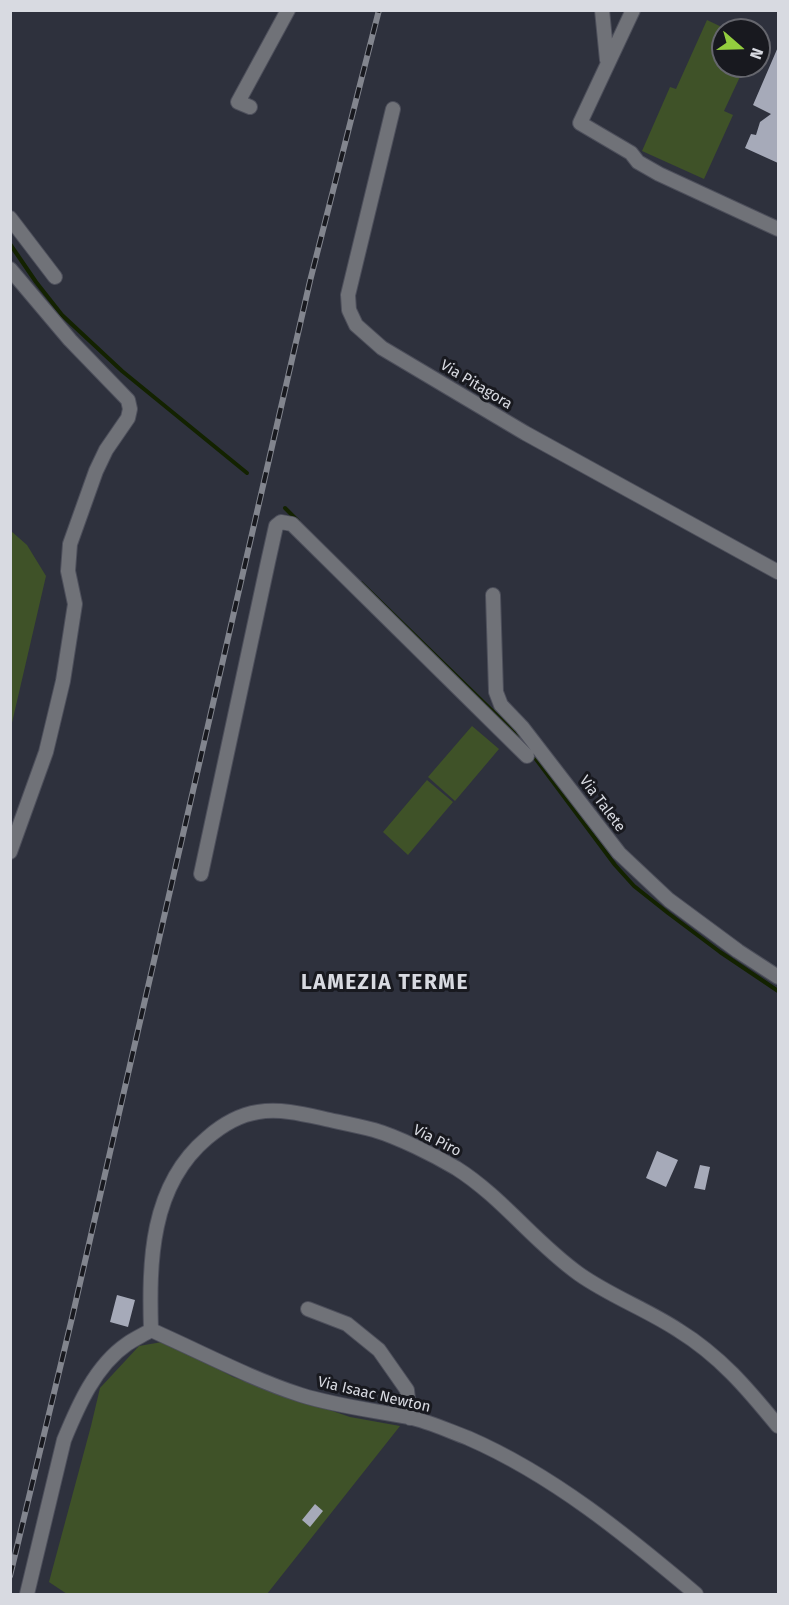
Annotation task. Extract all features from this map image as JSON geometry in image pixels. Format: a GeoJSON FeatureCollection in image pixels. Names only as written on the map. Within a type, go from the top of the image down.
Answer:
{"type":"FeatureCollection","features":[{"type":"Feature","properties":{"kind":"street"},"geometry":{"type":"LineString","coordinates":[[250,107],[238,102],[288,10]]}},
{"type":"Feature","properties":{"kind":"street"},"geometry":{"type":"LineString","coordinates":[[602,10],[607,62]]}},
{"type":"Feature","properties":{"kind":"street"},"geometry":{"type":"LineString","coordinates":[[633,10],[580,123],[631,153],[638,162],[659,174],[778,229]]}},
{"type":"Feature","properties":{"kind":"street","name":"Via Pitagora"},"geometry":{"type":"LineString","coordinates":[[393,109],[348,295],[349,310],[356,325],[382,348],[525,433],[778,572]]}},
{"type":"Feature","properties":{"kind":"street"},"geometry":{"type":"LineString","coordinates":[[10,218],[55,277]]}},
{"type":"Feature","properties":{"kind":"street"},"geometry":{"type":"LineString","coordinates":[[10,269],[70,340],[128,400],[130,409],[128,418],[106,450],[96,471],[70,544],[68,571],[75,604],[63,681],[46,752],[10,852]]}},
{"type":"Feature","properties":{"kind":"street"},"geometry":{"type":"LineString","coordinates":[[201,874],[276,526],[281,522],[292,524],[526,756]]}},
{"type":"Feature","properties":{"kind":"street"},"geometry":{"type":"LineString","coordinates":[[484,714],[497,700],[493,595]]}},
{"type":"Feature","properties":{"kind":"street","name":"Via Talete"},"geometry":{"type":"LineString","coordinates":[[497,700],[522,727],[619,854],[669,900],[738,951],[778,977]]}},
{"type":"Feature","properties":{"kind":"street","name":"Via Piro"},"geometry":{"type":"LineString","coordinates":[[151,1330],[153,1240],[160,1209],[175,1174],[196,1147],[219,1127],[241,1115],[261,1111],[292,1112],[373,1130],[455,1168],[477,1184],[581,1276],[676,1328],[718,1359],[741,1381],[778,1426]]}},
{"type":"Feature","properties":{"kind":"street"},"geometry":{"type":"LineString","coordinates":[[308,1309],[347,1324],[379,1350],[407,1390],[410,1418]]}},
{"type":"Feature","properties":{"kind":"street"},"geometry":{"type":"LineString","coordinates":[[27,1594],[63,1440],[70,1425],[89,1387],[105,1365],[125,1345],[151,1330]]}},
{"type":"Feature","properties":{"kind":"street","name":"Via Isaac Newton"},"geometry":{"type":"LineString","coordinates":[[151,1330],[241,1373],[302,1395],[362,1410],[410,1418],[467,1438],[542,1476],[650,1555],[696,1594]]}},
{"type":"Feature","properties":{"kind":"green space"},"geometry":{"type":"Polygon","coordinates":[[[707,20],[711,22],[711,78],[739,78],[724,111],[733,115],[704,179],[642,151],[670,87],[676,89],[707,20]]]}},
{"type":"Feature","properties":{"kind":"green space"},"geometry":{"type":"Polygon","coordinates":[[[11,531],[27,545],[46,576],[11,727],[11,531]]]}},
{"type":"Feature","properties":{"kind":"green space"},"geometry":{"type":"Polygon","coordinates":[[[472,726],[499,749],[455,801],[428,777],[472,726]]]}},
{"type":"Feature","properties":{"kind":"green space"},"geometry":{"type":"Polygon","coordinates":[[[427,780],[453,802],[408,855],[383,832],[427,780]]]}},
{"type":"Feature","properties":{"kind":"green space"},"geometry":{"type":"Polygon","coordinates":[[[162,1342],[183,1350],[233,1377],[350,1417],[400,1426],[267,1594],[67,1594],[49,1582],[100,1388],[139,1346],[162,1342]]]}},
{"type":"Feature","properties":{"kind":"building"},"geometry":{"type":"Polygon","coordinates":[[[778,47],[778,163],[745,148],[751,134],[756,135],[760,122],[771,114],[753,105],[765,78],[771,78],[771,63],[778,47]]]}},
{"type":"Feature","properties":{"kind":"building"},"geometry":{"type":"Polygon","coordinates":[[[657,1151],[678,1160],[666,1187],[646,1178],[657,1151]]]}},
{"type":"Feature","properties":{"kind":"building"},"geometry":{"type":"Polygon","coordinates":[[[700,1165],[710,1167],[705,1190],[694,1188],[700,1165]]]}},
{"type":"Feature","properties":{"kind":"building"},"geometry":{"type":"Polygon","coordinates":[[[117,1295],[135,1300],[128,1327],[110,1322],[117,1295]]]}},
{"type":"Feature","properties":{"kind":"building"},"geometry":{"type":"Polygon","coordinates":[[[315,1504],[323,1511],[310,1527],[302,1520],[315,1504]]]}},
{"type":"Feature","properties":{"kind":"waterway"},"geometry":{"type":"LineString","coordinates":[[10,244],[62,315],[122,371],[247,473]]}},
{"type":"Feature","properties":{"kind":"waterway"},"geometry":{"type":"LineString","coordinates":[[285,508],[298,521]]}},
{"type":"Feature","properties":{"kind":"waterway"},"geometry":{"type":"LineString","coordinates":[[361,583],[521,739],[615,865],[634,886],[720,952],[778,991]]}},
{"type":"Feature","properties":{"kind":"railway"},"geometry":{"type":"LineString","coordinates":[[10,1576],[72,1318],[310,281],[379,10]]}},
{"type":"Feature","properties":{"kind":"district","name":"LAMEZIA TERME"},"geometry":{"type":"Point","coordinates":[385,983]}}]}
